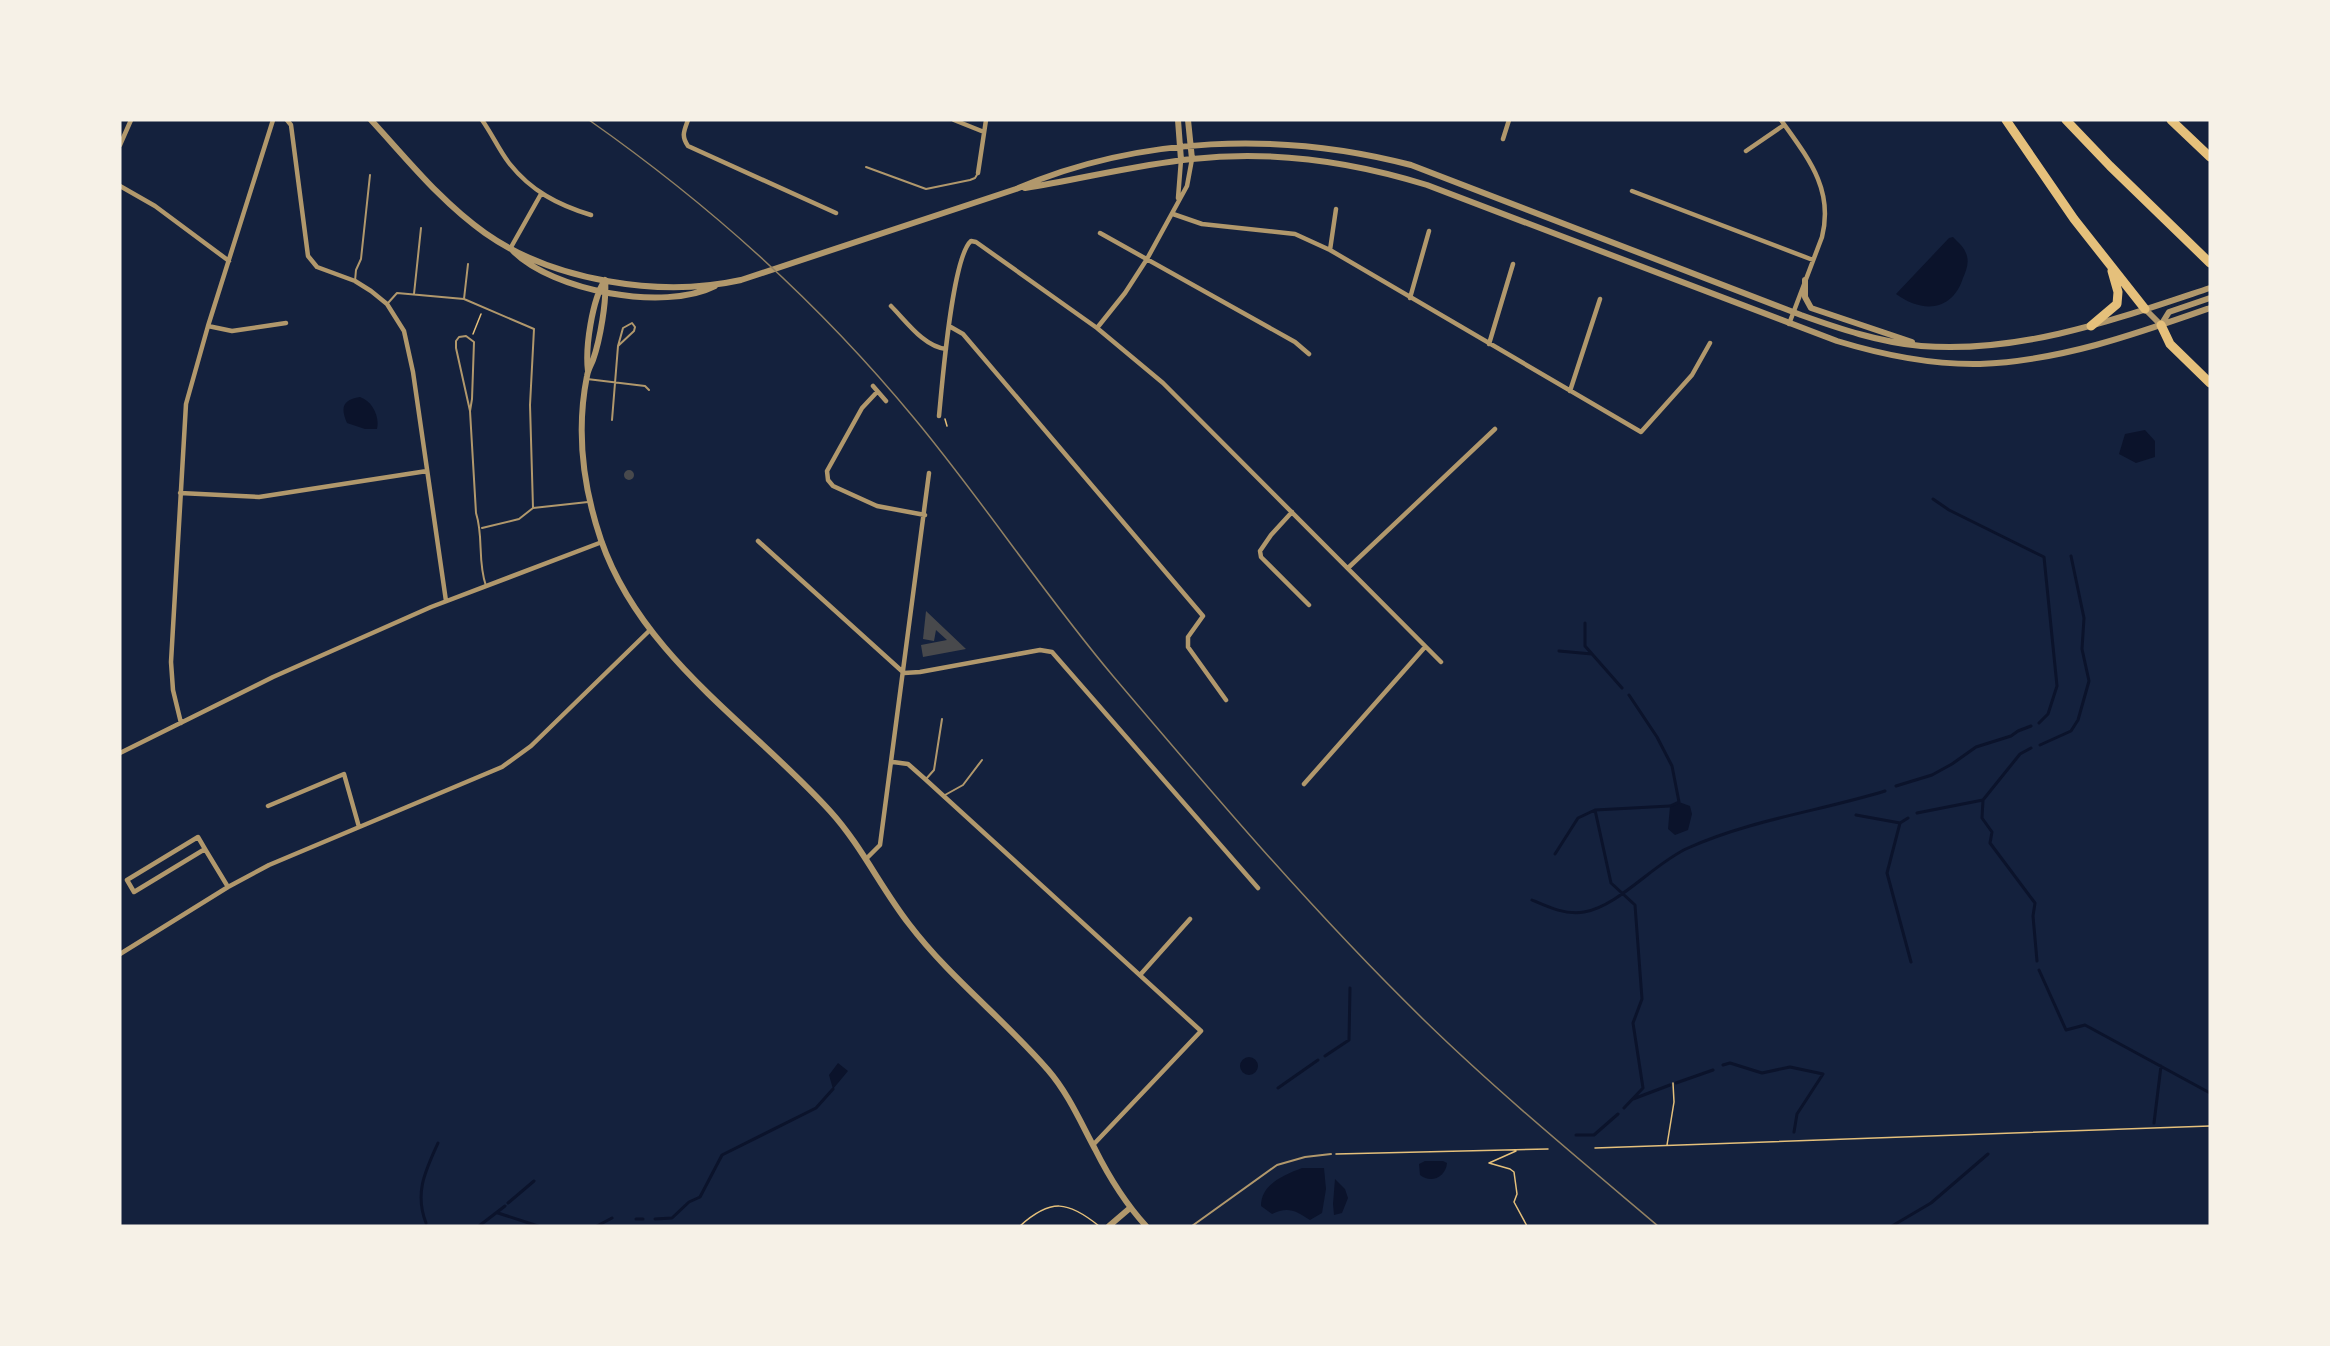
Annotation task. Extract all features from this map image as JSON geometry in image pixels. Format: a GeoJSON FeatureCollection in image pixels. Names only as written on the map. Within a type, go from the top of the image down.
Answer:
{"type":"FeatureCollection","features":[{"type":"Feature","properties":{"kind":"highway"},"geometry":{"type":"LineString","coordinates":[[2006,120],[2110,266],[2145,309]]}},
{"type":"Feature","properties":{"kind":"highway"},"geometry":{"type":"LineString","coordinates":[[2066,120],[2206,259]]}},
{"type":"Feature","properties":{"kind":"highway"},"geometry":{"type":"LineString","coordinates":[[2171,120],[2210,157]]}},
{"type":"Feature","properties":{"kind":"highway"},"geometry":{"type":"LineString","coordinates":[[2091,326],[2117,304],[2118,292],[2110,266]]}},
{"type":"Feature","properties":{"kind":"highway"},"geometry":{"type":"LineString","coordinates":[[2161,325],[2170,344],[2210,382]]}},
{"type":"Feature","properties":{"kind":"street"},"geometry":{"type":"LineString","coordinates":[[120,145],[131,120]]}},
{"type":"Feature","properties":{"kind":"street"},"geometry":{"type":"LineString","coordinates":[[181,723],[173,690],[171,662],[186,404],[208,326],[273,120]]}},
{"type":"Feature","properties":{"kind":"street"},"geometry":{"type":"LineString","coordinates":[[287,120],[291,125],[308,256],[316,267],[355,281],[387,304],[399,321],[409,346],[446,601]]}},
{"type":"Feature","properties":{"kind":"street"},"geometry":{"type":"LineString","coordinates":[[371,120],[445,199],[485,233],[520,258],[547,273],[598,291],[637,298],[657,298],[703,292],[716,285]]}},
{"type":"Feature","properties":{"kind":"street"},"geometry":{"type":"LineString","coordinates":[[482,120],[510,164],[540,194],[567,208],[591,215]]}},
{"type":"Feature","properties":{"kind":"street"},"geometry":{"type":"LineString","coordinates":[[688,120],[683,133],[688,146],[836,213]]}},
{"type":"Feature","properties":{"kind":"street"},"geometry":{"type":"LineString","coordinates":[[954,120],[984,132]]}},
{"type":"Feature","properties":{"kind":"street"},"geometry":{"type":"LineString","coordinates":[[978,173],[986,120]]}},
{"type":"Feature","properties":{"kind":"street"},"geometry":{"type":"LineString","coordinates":[[1178,120],[1181,147],[1178,201]]}},
{"type":"Feature","properties":{"kind":"street"},"geometry":{"type":"LineString","coordinates":[[1097,328],[1148,259],[1187,186],[1192,159],[1188,120]]}},
{"type":"Feature","properties":{"kind":"street"},"geometry":{"type":"LineString","coordinates":[[1503,139],[1509,120]]}},
{"type":"Feature","properties":{"kind":"street"},"geometry":{"type":"LineString","coordinates":[[1746,152],[1782,122],[1817,173],[1823,189],[1826,206],[1825,224],[1788,324]]}},
{"type":"Feature","properties":{"kind":"street"},"geometry":{"type":"LineString","coordinates":[[510,249],[550,265],[605,280],[661,286],[716,285],[783,268],[1016,189],[1050,175],[1102,161],[1192,145],[1278,143],[1343,150],[1411,165],[1793,312],[1866,336],[1921,346],[2016,342],[2091,326],[2210,288]]}},
{"type":"Feature","properties":{"kind":"street"},"geometry":{"type":"LineString","coordinates":[[1016,189],[1192,159],[1277,156],[1332,162],[1386,172],[1466,200],[1788,324],[1848,344],[1896,356],[1956,363],[1980,364],[2054,355],[2161,325],[2210,308]]}},
{"type":"Feature","properties":{"kind":"street"},"geometry":{"type":"LineString","coordinates":[[120,186],[155,206],[229,261]]}},
{"type":"Feature","properties":{"kind":"street"},"geometry":{"type":"LineString","coordinates":[[1632,191],[1813,260]]}},
{"type":"Feature","properties":{"kind":"street"},"geometry":{"type":"LineString","coordinates":[[510,249],[540,194]]}},
{"type":"Feature","properties":{"kind":"street"},"geometry":{"type":"LineString","coordinates":[[1330,250],[1336,209]]}},
{"type":"Feature","properties":{"kind":"street"},"geometry":{"type":"LineString","coordinates":[[1173,213],[1202,224],[1295,234],[1330,250],[1641,432],[1692,375],[1710,343]]}},
{"type":"Feature","properties":{"kind":"street"},"geometry":{"type":"LineString","coordinates":[[1410,298],[1429,231]]}},
{"type":"Feature","properties":{"kind":"street"},"geometry":{"type":"LineString","coordinates":[[1100,233],[1295,342],[1309,354]]}},
{"type":"Feature","properties":{"kind":"street"},"geometry":{"type":"LineString","coordinates":[[939,416],[949,326],[960,264],[967,244],[971,242],[980,244],[1097,328],[1162,383],[1441,662]]}},
{"type":"Feature","properties":{"kind":"street"},"geometry":{"type":"LineString","coordinates":[[1489,344],[1513,264]]}},
{"type":"Feature","properties":{"kind":"street"},"geometry":{"type":"LineString","coordinates":[[605,280],[598,291],[586,358],[588,372],[582,410],[582,442],[590,502],[602,542],[616,575],[649,631],[689,674],[830,812],[866,859],[909,924],[964,985],[1049,1071],[1063,1090],[1130,1208],[1146,1226]]}},
{"type":"Feature","properties":{"kind":"street"},"geometry":{"type":"LineString","coordinates":[[588,372],[594,359],[606,293],[605,280]]}},
{"type":"Feature","properties":{"kind":"street"},"geometry":{"type":"LineString","coordinates":[[1805,280],[1805,297],[1811,308],[1921,346]]}},
{"type":"Feature","properties":{"kind":"street"},"geometry":{"type":"LineString","coordinates":[[2161,325],[2169,312],[2210,298]]}},
{"type":"Feature","properties":{"kind":"street"},"geometry":{"type":"LineString","coordinates":[[1570,390],[1600,299]]}},
{"type":"Feature","properties":{"kind":"street"},"geometry":{"type":"LineString","coordinates":[[891,306],[930,344],[946,349]]}},
{"type":"Feature","properties":{"kind":"street"},"geometry":{"type":"LineString","coordinates":[[2145,309],[2161,325]]}},
{"type":"Feature","properties":{"kind":"street"},"geometry":{"type":"LineString","coordinates":[[208,326],[232,331],[286,323]]}},
{"type":"Feature","properties":{"kind":"street"},"geometry":{"type":"LineString","coordinates":[[949,326],[963,334],[1203,616],[1188,637],[1188,647],[1226,700]]}},
{"type":"Feature","properties":{"kind":"street"},"geometry":{"type":"LineString","coordinates":[[873,386],[886,401]]}},
{"type":"Feature","properties":{"kind":"street"},"geometry":{"type":"LineString","coordinates":[[877,392],[862,408],[827,471],[828,480],[833,486],[877,506],[925,515]]}},
{"type":"Feature","properties":{"kind":"street"},"geometry":{"type":"LineString","coordinates":[[1348,568],[1495,429]]}},
{"type":"Feature","properties":{"kind":"street"},"geometry":{"type":"LineString","coordinates":[[180,493],[259,497],[427,471]]}},
{"type":"Feature","properties":{"kind":"street"},"geometry":{"type":"LineString","coordinates":[[866,859],[880,845],[893,762],[929,473]]}},
{"type":"Feature","properties":{"kind":"street"},"geometry":{"type":"LineString","coordinates":[[1292,512],[1271,535],[1260,551],[1261,557],[1309,605]]}},
{"type":"Feature","properties":{"kind":"street"},"geometry":{"type":"LineString","coordinates":[[758,541],[904,672],[920,672],[1040,650],[1052,652],[1258,888]]}},
{"type":"Feature","properties":{"kind":"street"},"geometry":{"type":"LineString","coordinates":[[120,753],[273,677],[446,601],[602,542]]}},
{"type":"Feature","properties":{"kind":"street"},"geometry":{"type":"LineString","coordinates":[[120,954],[269,864],[478,779],[516,758],[649,631]]}},
{"type":"Feature","properties":{"kind":"street"},"geometry":{"type":"LineString","coordinates":[[1304,784],[1425,647]]}},
{"type":"Feature","properties":{"kind":"street"},"geometry":{"type":"LineString","coordinates":[[893,762],[908,764],[926,779],[1201,1031],[1093,1145]]}},
{"type":"Feature","properties":{"kind":"street"},"geometry":{"type":"LineString","coordinates":[[268,806],[344,774],[359,827]]}},
{"type":"Feature","properties":{"kind":"street"},"geometry":{"type":"LineString","coordinates":[[205,849],[134,892],[127,880],[198,837],[228,887]]}},
{"type":"Feature","properties":{"kind":"street"},"geometry":{"type":"LineString","coordinates":[[1140,975],[1190,919]]}},
{"type":"Feature","properties":{"kind":"street"},"geometry":{"type":"LineString","coordinates":[[1109,1226],[1130,1208]]}},
{"type":"Feature","properties":{"kind":"lane"},"geometry":{"type":"LineString","coordinates":[[866,167],[926,189],[970,180],[978,173]]}},
{"type":"Feature","properties":{"kind":"lane"},"geometry":{"type":"LineString","coordinates":[[355,281],[356,270],[361,259],[370,174]]}},
{"type":"Feature","properties":{"kind":"lane"},"geometry":{"type":"LineString","coordinates":[[414,294],[421,228]]}},
{"type":"Feature","properties":{"kind":"lane"},"geometry":{"type":"LineString","coordinates":[[464,299],[468,264]]}},
{"type":"Feature","properties":{"kind":"lane"},"geometry":{"type":"LineString","coordinates":[[387,304],[397,293],[464,299],[534,329],[530,405],[533,508]]}},
{"type":"Feature","properties":{"kind":"lane"},"geometry":{"type":"LineString","coordinates":[[612,420],[618,346],[623,328],[632,323],[635,327],[634,331],[618,346]]}},
{"type":"Feature","properties":{"kind":"lane"},"geometry":{"type":"LineString","coordinates":[[470,411],[474,342],[471,338],[459,337],[456,341],[456,348],[470,411],[476,513],[481,528],[480,562],[486,586]]}},
{"type":"Feature","properties":{"kind":"lane"},"geometry":{"type":"LineString","coordinates":[[587,379],[645,386],[649,390]]}},
{"type":"Feature","properties":{"kind":"lane"},"geometry":{"type":"LineString","coordinates":[[481,528],[519,519],[533,508],[590,502]]}},
{"type":"Feature","properties":{"kind":"lane"},"geometry":{"type":"LineString","coordinates":[[926,779],[934,770],[942,719]]}},
{"type":"Feature","properties":{"kind":"lane"},"geometry":{"type":"LineString","coordinates":[[944,796],[963,785],[982,760]]}},
{"type":"Feature","properties":{"kind":"lane"},"geometry":{"type":"LineString","coordinates":[[1192,1226],[1277,1165],[1287,1161],[1330,1154]]}},
{"type":"Feature","properties":{"kind":"path"},"geometry":{"type":"LineString","coordinates":[[471,338],[484,307]]}},
{"type":"Feature","properties":{"kind":"path"},"geometry":{"type":"LineString","coordinates":[[1667,1146],[1674,1102],[1673,1085]]}},
{"type":"Feature","properties":{"kind":"path"},"geometry":{"type":"LineString","coordinates":[[1595,1148],[2210,1126]]}},
{"type":"Feature","properties":{"kind":"path"},"geometry":{"type":"LineString","coordinates":[[1330,1154],[1548,1149]]}},
{"type":"Feature","properties":{"kind":"path"},"geometry":{"type":"LineString","coordinates":[[1520,1150],[1503,1155],[1489,1163],[1514,1172],[1517,1194],[1514,1202],[1527,1226]]}},
{"type":"Feature","properties":{"kind":"path"},"geometry":{"type":"LineString","coordinates":[[1020,1226],[1047,1207],[1062,1205],[1078,1210],[1099,1226]]}},
{"type":"Feature","properties":{"kind":"water"},"geometry":{"type":"Polygon","coordinates":[[[1953,237],[1965,250],[1968,262],[1958,289],[1952,298],[1935,306],[1926,306],[1906,300],[1896,294],[1949,238],[1953,237]]]}},
{"type":"Feature","properties":{"kind":"water"},"geometry":{"type":"Polygon","coordinates":[[[360,397],[374,410],[377,429],[365,429],[347,423],[344,405],[360,397]]]}},
{"type":"Feature","properties":{"kind":"water"},"geometry":{"type":"Polygon","coordinates":[[[2145,430],[2155,441],[2155,457],[2136,463],[2119,454],[2125,434],[2145,430]]]}},
{"type":"Feature","properties":{"kind":"water"},"geometry":{"type":"Polygon","coordinates":[[[1679,802],[1690,806],[1692,814],[1688,830],[1675,835],[1668,829],[1670,806],[1679,802]]]}},
{"type":"Feature","properties":{"kind":"water"},"geometry":{"type":"Polygon","coordinates":[[[1245,1057],[1253,1057],[1258,1062],[1256,1073],[1245,1075],[1240,1070],[1240,1062],[1245,1057]]]}},
{"type":"Feature","properties":{"kind":"water"},"geometry":{"type":"Polygon","coordinates":[[[838,1063],[848,1071],[833,1089],[829,1075],[838,1063]]]}},
{"type":"Feature","properties":{"kind":"water"},"geometry":{"type":"Polygon","coordinates":[[[1425,1161],[1447,1163],[1446,1168],[1437,1178],[1429,1179],[1420,1175],[1419,1164],[1425,1161]]]}},
{"type":"Feature","properties":{"kind":"water"},"geometry":{"type":"Polygon","coordinates":[[[1302,1168],[1324,1168],[1326,1189],[1322,1213],[1310,1220],[1287,1210],[1272,1214],[1261,1206],[1262,1198],[1269,1186],[1281,1177],[1302,1168]]]}},
{"type":"Feature","properties":{"kind":"water"},"geometry":{"type":"Polygon","coordinates":[[[1335,1179],[1345,1189],[1348,1198],[1342,1213],[1334,1215],[1333,1204],[1335,1179]]]}},
{"type":"Feature","properties":{"kind":"building"},"geometry":{"type":"Polygon","coordinates":[[[629,470],[634,475],[629,480],[624,475],[629,470]]]}},
{"type":"Feature","properties":{"kind":"building"},"geometry":{"type":"Polygon","coordinates":[[[926,611],[966,649],[923,657],[921,645],[947,640],[936,630],[934,641],[923,639],[926,611]]]}},
{"type":"Feature","properties":{"kind":"waterway"},"geometry":{"type":"LineString","coordinates":[[1933,499],[1949,510],[2044,557],[2057,686],[2048,714],[2039,723]]}},
{"type":"Feature","properties":{"kind":"waterway"},"geometry":{"type":"LineString","coordinates":[[2040,745],[2071,731],[2078,720],[2089,681],[2082,649],[2084,618],[2071,556]]}},
{"type":"Feature","properties":{"kind":"waterway"},"geometry":{"type":"LineString","coordinates":[[1585,623],[1585,646],[1622,688]]}},
{"type":"Feature","properties":{"kind":"waterway"},"geometry":{"type":"LineString","coordinates":[[1559,651],[1592,654]]}},
{"type":"Feature","properties":{"kind":"waterway"},"geometry":{"type":"LineString","coordinates":[[1624,1108],[1643,1088],[1633,1023],[1642,999],[1635,905],[1611,883],[1595,810],[1670,806],[1679,802],[1672,766],[1657,737],[1629,695]]}},
{"type":"Feature","properties":{"kind":"waterway"},"geometry":{"type":"LineString","coordinates":[[1896,786],[1932,775],[1976,747],[2011,736],[2031,726]]}},
{"type":"Feature","properties":{"kind":"waterway"},"geometry":{"type":"LineString","coordinates":[[1917,813],[1983,800],[2020,754],[2031,748]]}},
{"type":"Feature","properties":{"kind":"waterway"},"geometry":{"type":"LineString","coordinates":[[1532,900],[1557,910],[1570,912],[1584,912],[1597,908],[1610,902],[1675,855],[1712,838],[1760,823],[1885,791]]}},
{"type":"Feature","properties":{"kind":"waterway"},"geometry":{"type":"LineString","coordinates":[[1983,800],[1982,818],[1992,832],[1990,843],[2035,903],[2033,916],[2037,961]]}},
{"type":"Feature","properties":{"kind":"waterway"},"geometry":{"type":"LineString","coordinates":[[1555,854],[1578,818],[1595,810]]}},
{"type":"Feature","properties":{"kind":"waterway"},"geometry":{"type":"LineString","coordinates":[[1856,815],[1900,823]]}},
{"type":"Feature","properties":{"kind":"waterway"},"geometry":{"type":"LineString","coordinates":[[1908,818],[1900,823],[1887,873],[1911,962]]}},
{"type":"Feature","properties":{"kind":"waterway"},"geometry":{"type":"LineString","coordinates":[[2039,970],[2066,1030],[2085,1025],[2210,1093]]}},
{"type":"Feature","properties":{"kind":"waterway"},"geometry":{"type":"LineString","coordinates":[[1325,1056],[1349,1040],[1350,988]]}},
{"type":"Feature","properties":{"kind":"waterway"},"geometry":{"type":"LineString","coordinates":[[1278,1088],[1318,1060]]}},
{"type":"Feature","properties":{"kind":"waterway"},"geometry":{"type":"LineString","coordinates":[[1723,1065],[1730,1063],[1762,1073],[1790,1067],[1823,1074],[1797,1114],[1794,1132]]}},
{"type":"Feature","properties":{"kind":"waterway"},"geometry":{"type":"LineString","coordinates":[[2154,1123],[2161,1066]]}},
{"type":"Feature","properties":{"kind":"waterway"},"geometry":{"type":"LineString","coordinates":[[1676,1083],[1713,1070]]}},
{"type":"Feature","properties":{"kind":"waterway"},"geometry":{"type":"LineString","coordinates":[[1633,1099],[1670,1085]]}},
{"type":"Feature","properties":{"kind":"waterway"},"geometry":{"type":"LineString","coordinates":[[655,1219],[672,1218],[689,1202],[700,1197],[722,1155],[816,1108],[833,1089]]}},
{"type":"Feature","properties":{"kind":"waterway"},"geometry":{"type":"LineString","coordinates":[[1576,1135],[1594,1135],[1618,1114]]}},
{"type":"Feature","properties":{"kind":"waterway"},"geometry":{"type":"LineString","coordinates":[[426,1223],[421,1191],[438,1143]]}},
{"type":"Feature","properties":{"kind":"waterway"},"geometry":{"type":"LineString","coordinates":[[1892,1226],[1931,1203],[1988,1154]]}},
{"type":"Feature","properties":{"kind":"waterway"},"geometry":{"type":"LineString","coordinates":[[508,1203],[534,1181]]}},
{"type":"Feature","properties":{"kind":"waterway"},"geometry":{"type":"LineString","coordinates":[[479,1226],[505,1206]]}},
{"type":"Feature","properties":{"kind":"waterway"},"geometry":{"type":"LineString","coordinates":[[498,1213],[538,1226]]}},
{"type":"Feature","properties":{"kind":"waterway"},"geometry":{"type":"LineString","coordinates":[[597,1226],[612,1218]]}},
{"type":"Feature","properties":{"kind":"waterway"},"geometry":{"type":"LineString","coordinates":[[636,1219],[643,1219]]}},
{"type":"Feature","properties":{"kind":"tram line"},"geometry":{"type":"LineString","coordinates":[[589,120],[678,186],[762,258],[841,335],[914,418],[1113,676],[1226,809],[1343,938],[1453,1048],[1658,1226]]}}]}
